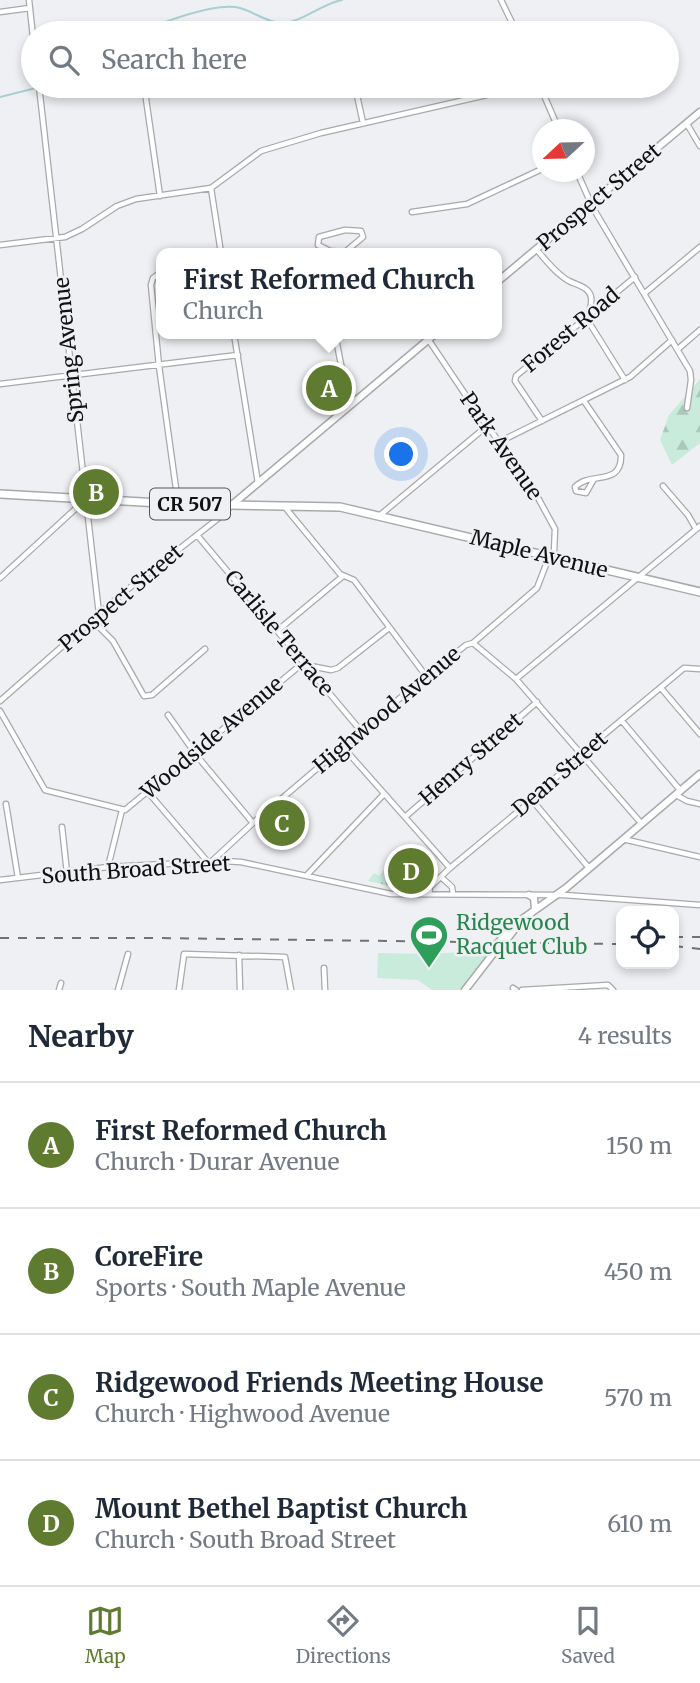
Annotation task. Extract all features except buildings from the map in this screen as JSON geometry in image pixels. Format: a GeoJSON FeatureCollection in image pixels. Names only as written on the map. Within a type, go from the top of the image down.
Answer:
{"type":"FeatureCollection","features":[{"type":"Feature","properties":{"kind":"main road","name":"Prospect Street"},"geometry":{"type":"LineString","coordinates":[[502,278],[700,112]]}},
{"type":"Feature","properties":{"kind":"main road","name":"Prospect Street"},"geometry":{"type":"LineString","coordinates":[[233,504],[428,340]]}},
{"type":"Feature","properties":{"kind":"main road","name":"CR 507"},"geometry":{"type":"LineString","coordinates":[[0,494],[178,504],[340,507],[379,516]]}},
{"type":"Feature","properties":{"kind":"main road","name":"Maple Avenue"},"geometry":{"type":"LineString","coordinates":[[379,516],[700,592]]}},
{"type":"Feature","properties":{"kind":"main road"},"geometry":{"type":"LineString","coordinates":[[465,990],[496,950],[496,946],[521,919],[556,895],[700,774]]}},
{"type":"Feature","properties":{"kind":"main road"},"geometry":{"type":"LineString","coordinates":[[529,895],[534,898],[535,909]]}},
{"type":"Feature","properties":{"kind":"street"},"geometry":{"type":"LineString","coordinates":[[29,0],[31,21]]}},
{"type":"Feature","properties":{"kind":"street"},"geometry":{"type":"LineString","coordinates":[[501,0],[511,21]]}},
{"type":"Feature","properties":{"kind":"street"},"geometry":{"type":"LineString","coordinates":[[0,12],[30,8]]}},
{"type":"Feature","properties":{"kind":"street","name":"Spring Avenue"},"geometry":{"type":"LineString","coordinates":[[40,98],[99,614]]}},
{"type":"Feature","properties":{"kind":"street"},"geometry":{"type":"LineString","coordinates":[[146,98],[160,196]]}},
{"type":"Feature","properties":{"kind":"street"},"geometry":{"type":"LineString","coordinates":[[358,98],[363,123]]}},
{"type":"Feature","properties":{"kind":"street"},"geometry":{"type":"LineString","coordinates":[[0,245],[57,238],[82,229],[127,202],[211,188],[261,151],[363,123],[473,98]]}},
{"type":"Feature","properties":{"kind":"street"},"geometry":{"type":"LineString","coordinates":[[545,98],[554,119]]}},
{"type":"Feature","properties":{"kind":"street"},"geometry":{"type":"LineString","coordinates":[[687,124],[700,146]]}},
{"type":"Feature","properties":{"kind":"street"},"geometry":{"type":"LineString","coordinates":[[412,212],[467,204],[532,174]]}},
{"type":"Feature","properties":{"kind":"street"},"geometry":{"type":"LineString","coordinates":[[581,182],[590,202],[673,340],[691,375],[687,408]]}},
{"type":"Feature","properties":{"kind":"street"},"geometry":{"type":"LineString","coordinates":[[211,188],[220,248]]}},
{"type":"Feature","properties":{"kind":"street"},"geometry":{"type":"LineString","coordinates":[[321,248],[317,243],[318,238],[345,230],[361,231],[362,239],[351,248]]}},
{"type":"Feature","properties":{"kind":"street","name":"Forest Road"},"geometry":{"type":"LineString","coordinates":[[645,293],[700,247]]}},
{"type":"Feature","properties":{"kind":"street"},"geometry":{"type":"LineString","coordinates":[[536,249],[562,277],[590,293],[590,324],[625,380]]}},
{"type":"Feature","properties":{"kind":"street"},"geometry":{"type":"LineString","coordinates":[[156,276],[151,285],[156,336]]}},
{"type":"Feature","properties":{"kind":"street","name":"Forest Road"},"geometry":{"type":"LineString","coordinates":[[542,421],[515,381],[516,376],[635,277]]}},
{"type":"Feature","properties":{"kind":"street"},"geometry":{"type":"LineString","coordinates":[[678,349],[700,330]]}},
{"type":"Feature","properties":{"kind":"street"},"geometry":{"type":"LineString","coordinates":[[156,339],[178,504]]}},
{"type":"Feature","properties":{"kind":"street"},"geometry":{"type":"LineString","coordinates":[[235,339],[258,484]]}},
{"type":"Feature","properties":{"kind":"street"},"geometry":{"type":"LineString","coordinates":[[336,339],[349,405]]}},
{"type":"Feature","properties":{"kind":"street","name":"Park Avenue"},"geometry":{"type":"LineString","coordinates":[[428,340],[531,485],[555,529],[555,552],[550,557]]}},
{"type":"Feature","properties":{"kind":"street"},"geometry":{"type":"LineString","coordinates":[[499,442],[625,380],[673,340]]}},
{"type":"Feature","properties":{"kind":"street"},"geometry":{"type":"LineString","coordinates":[[0,384],[238,355]]}},
{"type":"Feature","properties":{"kind":"street"},"geometry":{"type":"LineString","coordinates":[[584,401],[621,455],[621,464],[616,472],[608,477],[594,479]]}},
{"type":"Feature","properties":{"kind":"street"},"geometry":{"type":"LineString","coordinates":[[379,516],[487,426]]}},
{"type":"Feature","properties":{"kind":"street"},"geometry":{"type":"LineString","coordinates":[[516,679],[698,527],[663,486]]}},
{"type":"Feature","properties":{"kind":"street"},"geometry":{"type":"LineString","coordinates":[[0,578],[85,500]]}},
{"type":"Feature","properties":{"kind":"street","name":"Prospect Street"},"geometry":{"type":"LineString","coordinates":[[0,701],[99,614],[233,504]]}},
{"type":"Feature","properties":{"kind":"street"},"geometry":{"type":"LineString","coordinates":[[283,506],[343,576],[354,580],[426,676]]}},
{"type":"Feature","properties":{"kind":"street","name":"Carlisle Terrace"},"geometry":{"type":"LineString","coordinates":[[197,535],[361,732]]}},
{"type":"Feature","properties":{"kind":"street","name":"Highwood Avenue"},"geometry":{"type":"LineString","coordinates":[[209,861],[426,676],[472,643],[537,588],[550,557]]}},
{"type":"Feature","properties":{"kind":"street"},"geometry":{"type":"LineString","coordinates":[[277,631],[343,576]]}},
{"type":"Feature","properties":{"kind":"street"},"geometry":{"type":"LineString","coordinates":[[92,620],[113,642],[141,694],[147,697],[205,649]]}},
{"type":"Feature","properties":{"kind":"street","name":"Woodside Avenue"},"geometry":{"type":"LineString","coordinates":[[0,711],[46,790],[122,810],[304,664],[335,670],[389,628]]}},
{"type":"Feature","properties":{"kind":"street"},"geometry":{"type":"LineString","coordinates":[[472,643],[516,679],[641,823]]}},
{"type":"Feature","properties":{"kind":"street","name":"Dean Street"},"geometry":{"type":"LineString","coordinates":[[429,894],[430,887],[450,868],[582,753],[684,668],[700,668]]}},
{"type":"Feature","properties":{"kind":"street"},"geometry":{"type":"LineString","coordinates":[[661,688],[700,734]]}},
{"type":"Feature","properties":{"kind":"street","name":"Henry Street"},"geometry":{"type":"LineString","coordinates":[[405,817],[537,702]]}},
{"type":"Feature","properties":{"kind":"street"},"geometry":{"type":"LineString","coordinates":[[168,715],[194,752],[253,823]]}},
{"type":"Feature","properties":{"kind":"street"},"geometry":{"type":"LineString","coordinates":[[622,721],[678,792],[687,801],[700,804]]}},
{"type":"Feature","properties":{"kind":"street"},"geometry":{"type":"LineString","coordinates":[[342,747],[450,868]]}},
{"type":"Feature","properties":{"kind":"street"},"geometry":{"type":"LineString","coordinates":[[147,791],[209,861]]}},
{"type":"Feature","properties":{"kind":"street"},"geometry":{"type":"LineString","coordinates":[[306,875],[384,794]]}},
{"type":"Feature","properties":{"kind":"street"},"geometry":{"type":"LineString","coordinates":[[531,800],[589,868]]}},
{"type":"Feature","properties":{"kind":"street"},"geometry":{"type":"LineString","coordinates":[[6,804],[18,878]]}},
{"type":"Feature","properties":{"kind":"street"},"geometry":{"type":"LineString","coordinates":[[108,867],[122,810]]}},
{"type":"Feature","properties":{"kind":"street"},"geometry":{"type":"LineString","coordinates":[[62,827],[67,873]]}},
{"type":"Feature","properties":{"kind":"street"},"geometry":{"type":"LineString","coordinates":[[622,839],[700,857]]}},
{"type":"Feature","properties":{"kind":"street","name":"South Broad Street"},"geometry":{"type":"LineString","coordinates":[[0,880],[108,867],[209,861],[241,862],[391,894],[556,895],[700,905]]}},
{"type":"Feature","properties":{"kind":"street"},"geometry":{"type":"LineString","coordinates":[[442,877],[452,887],[453,894]]}},
{"type":"Feature","properties":{"kind":"street"},"geometry":{"type":"LineString","coordinates":[[118,990],[128,954]]}},
{"type":"Feature","properties":{"kind":"street"},"geometry":{"type":"LineString","coordinates":[[179,990],[184,954],[285,957],[291,990]]}},
{"type":"Feature","properties":{"kind":"street"},"geometry":{"type":"LineString","coordinates":[[239,955],[240,990]]}},
{"type":"Feature","properties":{"kind":"street"},"geometry":{"type":"LineString","coordinates":[[324,968],[325,990]]}},
{"type":"Feature","properties":{"kind":"street"},"geometry":{"type":"LineString","coordinates":[[58,990],[61,983]]}},
{"type":"Feature","properties":{"kind":"street"},"geometry":{"type":"LineString","coordinates":[[522,990],[608,985],[613,990]]}},
{"type":"Feature","properties":{"kind":"green space"},"geometry":{"type":"Polygon","coordinates":[[[700,379],[700,443],[672,465],[660,440],[669,415],[700,379]]]}},
{"type":"Feature","properties":{"kind":"green space"},"geometry":{"type":"Polygon","coordinates":[[[384,870],[394,877],[398,888],[368,881],[374,873],[379,876],[384,870]]]}},
{"type":"Feature","properties":{"kind":"green space","name":"Ridgewood Racquet Club"},"geometry":{"type":"Polygon","coordinates":[[[496,950],[465,990],[432,990],[418,980],[377,978],[378,953],[429,954],[496,950]]]}},
{"type":"Feature","properties":{"kind":"waterway"},"geometry":{"type":"LineString","coordinates":[[291,21],[342,0]]}},
{"type":"Feature","properties":{"kind":"waterway"},"geometry":{"type":"LineString","coordinates":[[170,21],[225,7],[241,8],[272,21]]}},
{"type":"Feature","properties":{"kind":"waterway"},"geometry":{"type":"LineString","coordinates":[[0,97],[21,92]]}},
{"type":"Feature","properties":{"kind":"railway"},"geometry":{"type":"LineString","coordinates":[[679,937],[700,937]]}},
{"type":"Feature","properties":{"kind":"railway"},"geometry":{"type":"LineString","coordinates":[[0,938],[616,944]]}},
{"type":"Feature","properties":{"kind":"railway"},"geometry":{"type":"LineString","coordinates":[[679,947],[700,949]]}},
{"type":"Feature","properties":{"kind":"place","name":"First Reformed Church"},"geometry":{"type":"Point","coordinates":[329,388]}},
{"type":"Feature","properties":{"kind":"place","name":"CoreFire"},"geometry":{"type":"Point","coordinates":[96,492]}},
{"type":"Feature","properties":{"kind":"place","name":"Ridgewood Friends Meeting House"},"geometry":{"type":"Point","coordinates":[282,823]}},
{"type":"Feature","properties":{"kind":"place","name":"Mount Bethel Baptist Church"},"geometry":{"type":"Point","coordinates":[411,871]}},
{"type":"Feature","properties":{"kind":"place","name":"Ridgewood Racquet Club"},"geometry":{"type":"Point","coordinates":[429,969]}}]}
